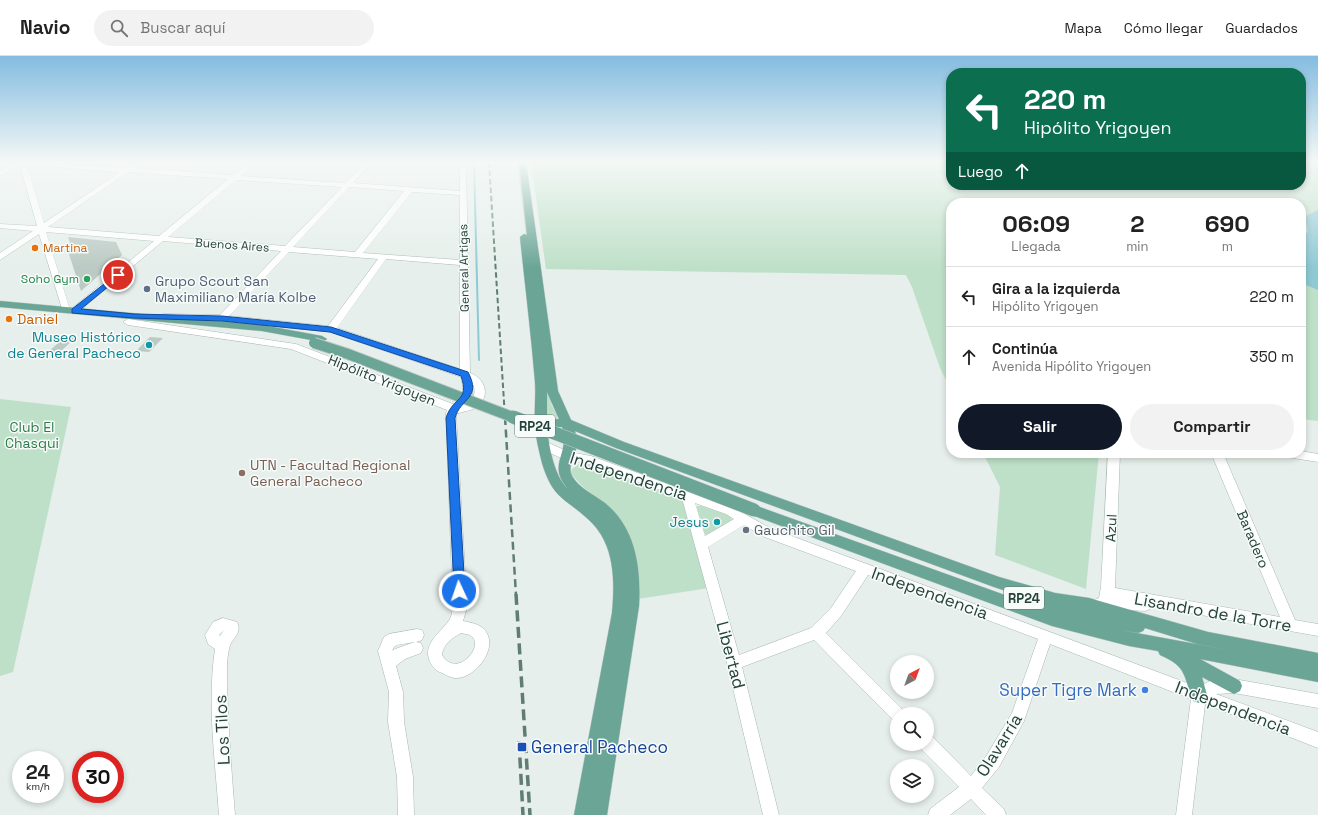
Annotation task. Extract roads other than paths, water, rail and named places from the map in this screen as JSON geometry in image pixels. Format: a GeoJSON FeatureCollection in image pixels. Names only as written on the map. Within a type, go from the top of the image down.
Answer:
{"type":"FeatureCollection","features":[{"type":"Feature","properties":{"kind":"main road"},"geometry":{"type":"LineString","coordinates":[[519,197],[540,377],[541,424],[544,445],[557,486],[597,518],[606,528],[618,556],[621,576],[619,613],[583,815]]}},
{"type":"Feature","properties":{"kind":"main road"},"geometry":{"type":"LineString","coordinates":[[527,197],[552,391],[556,403],[567,423],[571,444],[564,464],[565,474],[574,487],[602,508],[618,527],[628,550],[634,578],[632,606],[598,815]]}},
{"type":"Feature","properties":{"kind":"main road","name":"RP24"},"geometry":{"type":"LineString","coordinates":[[0,304],[264,333],[318,341],[378,358],[742,497],[972,581],[1092,618],[1318,660]]}},
{"type":"Feature","properties":{"kind":"main road","name":"RP24"},"geometry":{"type":"LineString","coordinates":[[0,311],[131,319]]}},
{"type":"Feature","properties":{"kind":"main road","name":"RP24"},"geometry":{"type":"LineString","coordinates":[[318,341],[749,514],[1037,614],[1079,627],[1129,639],[1318,674]]}},
{"type":"Feature","properties":{"kind":"main road"},"geometry":{"type":"LineString","coordinates":[[541,424],[567,423],[620,446],[999,583],[1049,597],[1089,605],[1206,638]]}},
{"type":"Feature","properties":{"kind":"main road"},"geometry":{"type":"LineString","coordinates":[[1129,639],[1180,656],[1234,686]]}},
{"type":"Feature","properties":{"kind":"main road"},"geometry":{"type":"LineString","coordinates":[[1180,656],[1191,667],[1199,695]]}},
{"type":"Feature","properties":{"kind":"street"},"geometry":{"type":"LineString","coordinates":[[31,197],[41,226],[38,230]]}},
{"type":"Feature","properties":{"kind":"street"},"geometry":{"type":"LineString","coordinates":[[0,257],[86,197]]}},
{"type":"Feature","properties":{"kind":"street"},"geometry":{"type":"LineString","coordinates":[[38,230],[44,236],[70,311],[161,240],[210,197]]}},
{"type":"Feature","properties":{"kind":"street"},"geometry":{"type":"LineString","coordinates":[[222,318],[335,197]]}},
{"type":"Feature","properties":{"kind":"street"},"geometry":{"type":"LineString","coordinates":[[357,255],[403,197]]}},
{"type":"Feature","properties":{"kind":"street","name":"General Artigas"},"geometry":{"type":"LineString","coordinates":[[454,409],[467,395],[469,387],[465,374],[463,197]]}},
{"type":"Feature","properties":{"kind":"street","name":"Buenos Aires"},"geometry":{"type":"LineString","coordinates":[[0,226],[464,263]]}},
{"type":"Feature","properties":{"kind":"street"},"geometry":{"type":"LineString","coordinates":[[331,329],[384,257]]}},
{"type":"Feature","properties":{"kind":"street","name":"Hipólito Yrigoyen"},"geometry":{"type":"LineString","coordinates":[[131,319],[222,318],[331,329],[465,374]]}},
{"type":"Feature","properties":{"kind":"street","name":"Hipólito Yrigoyen"},"geometry":{"type":"LineString","coordinates":[[131,319],[293,346],[454,409]]}},
{"type":"Feature","properties":{"kind":"street"},"geometry":{"type":"LineString","coordinates":[[448,632],[454,629],[468,627],[478,632],[482,638],[482,653],[471,666],[463,669],[446,669],[440,664],[436,651],[438,644],[457,620],[460,607],[451,418],[454,409]]}},
{"type":"Feature","properties":{"kind":"street","name":"Independencia"},"geometry":{"type":"LineString","coordinates":[[544,445],[567,456],[587,459],[730,511],[749,514],[766,532],[1046,636],[1318,740]]}},
{"type":"Feature","properties":{"kind":"street"},"geometry":{"type":"LineString","coordinates":[[1306,456],[1318,458]]}},
{"type":"Feature","properties":{"kind":"street","name":"Azul"},"geometry":{"type":"LineString","coordinates":[[1106,598],[1114,458]]}},
{"type":"Feature","properties":{"kind":"street","name":"Baradero"},"geometry":{"type":"LineString","coordinates":[[1219,458],[1290,625]]}},
{"type":"Feature","properties":{"kind":"street","name":"Libertad"},"geometry":{"type":"LineString","coordinates":[[687,495],[702,544],[734,663],[770,815]]}},
{"type":"Feature","properties":{"kind":"street"},"geometry":{"type":"LineString","coordinates":[[702,544],[749,514]]}},
{"type":"Feature","properties":{"kind":"street"},"geometry":{"type":"LineString","coordinates":[[734,663],[816,633],[822,629],[865,569]]}},
{"type":"Feature","properties":{"kind":"street","name":"Lisandro de la Torre"},"geometry":{"type":"LineString","coordinates":[[1089,605],[1106,598],[1176,606],[1318,630]]}},
{"type":"Feature","properties":{"kind":"street"},"geometry":{"type":"LineString","coordinates":[[460,607],[468,627]]}},
{"type":"Feature","properties":{"kind":"street"},"geometry":{"type":"LineString","coordinates":[[816,633],[891,707]]}},
{"type":"Feature","properties":{"kind":"street","name":"Olavarría"},"geometry":{"type":"LineString","coordinates":[[936,815],[972,788],[992,761],[1019,716],[1046,636]]}},
{"type":"Feature","properties":{"kind":"street"},"geometry":{"type":"LineString","coordinates":[[406,815],[405,777],[396,722],[396,692],[389,663],[416,641]]}},
{"type":"Feature","properties":{"kind":"street","name":"Los Tilos"},"geometry":{"type":"LineString","coordinates":[[222,646],[220,662],[220,728],[227,815]]}},
{"type":"Feature","properties":{"kind":"street"},"geometry":{"type":"LineString","coordinates":[[1184,815],[1199,695],[1212,687],[1234,686],[1318,701]]}},
{"type":"Feature","properties":{"kind":"street"},"geometry":{"type":"LineString","coordinates":[[934,750],[998,815]]}},
{"type":"Feature","properties":{"kind":"water"},"geometry":{"type":"Polygon","coordinates":[[[1318,210],[1318,290],[1306,285],[1306,233],[1308,232],[1306,218],[1318,210]]]}},
{"type":"Feature","properties":{"kind":"waterway"},"geometry":{"type":"LineString","coordinates":[[475,197],[479,360]]}},
{"type":"Feature","properties":{"kind":"railway"},"geometry":{"type":"LineString","coordinates":[[491,197],[505,418]]}},
{"type":"Feature","properties":{"kind":"railway"},"geometry":{"type":"LineString","coordinates":[[505,417],[516,595]]}},
{"type":"Feature","properties":{"kind":"railway"},"geometry":{"type":"LineString","coordinates":[[516,594],[530,815]]}},
{"type":"Feature","properties":{"kind":"railway"},"geometry":{"type":"LineString","coordinates":[[519,741],[523,815]]}},
{"type":"Feature","properties":{"kind":"place","name":"Martina"},"geometry":{"type":"Point","coordinates":[35,248]}},
{"type":"Feature","properties":{"kind":"place","name":"Soho Gym"},"geometry":{"type":"Point","coordinates":[87,279]}},
{"type":"Feature","properties":{"kind":"place","name":"Grupo Scout San Maximiliano María Kolbe"},"geometry":{"type":"Point","coordinates":[147,289]}},
{"type":"Feature","properties":{"kind":"place","name":"Daniel"},"geometry":{"type":"Point","coordinates":[9,319]}},
{"type":"Feature","properties":{"kind":"place","name":"Museo Histórico de General Pacheco"},"geometry":{"type":"Point","coordinates":[149,345]}},
{"type":"Feature","properties":{"kind":"place","name":"UTN - Facultad Regional General Pacheco"},"geometry":{"type":"Point","coordinates":[242,473]}},
{"type":"Feature","properties":{"kind":"place","name":"Jesus"},"geometry":{"type":"Point","coordinates":[717,522]}},
{"type":"Feature","properties":{"kind":"place","name":"Gauchito Gil"},"geometry":{"type":"Point","coordinates":[746,530]}},
{"type":"Feature","properties":{"kind":"place","name":"Super Tigre Mark"},"geometry":{"type":"Point","coordinates":[1145,690]}},
{"type":"Feature","properties":{"kind":"place","name":"General Pacheco"},"geometry":{"type":"Point","coordinates":[522,747]}},
{"type":"Feature","properties":{"kind":"park label","name":"Club El Chasqui"},"geometry":{"type":"Point","coordinates":[32,436]}}]}
